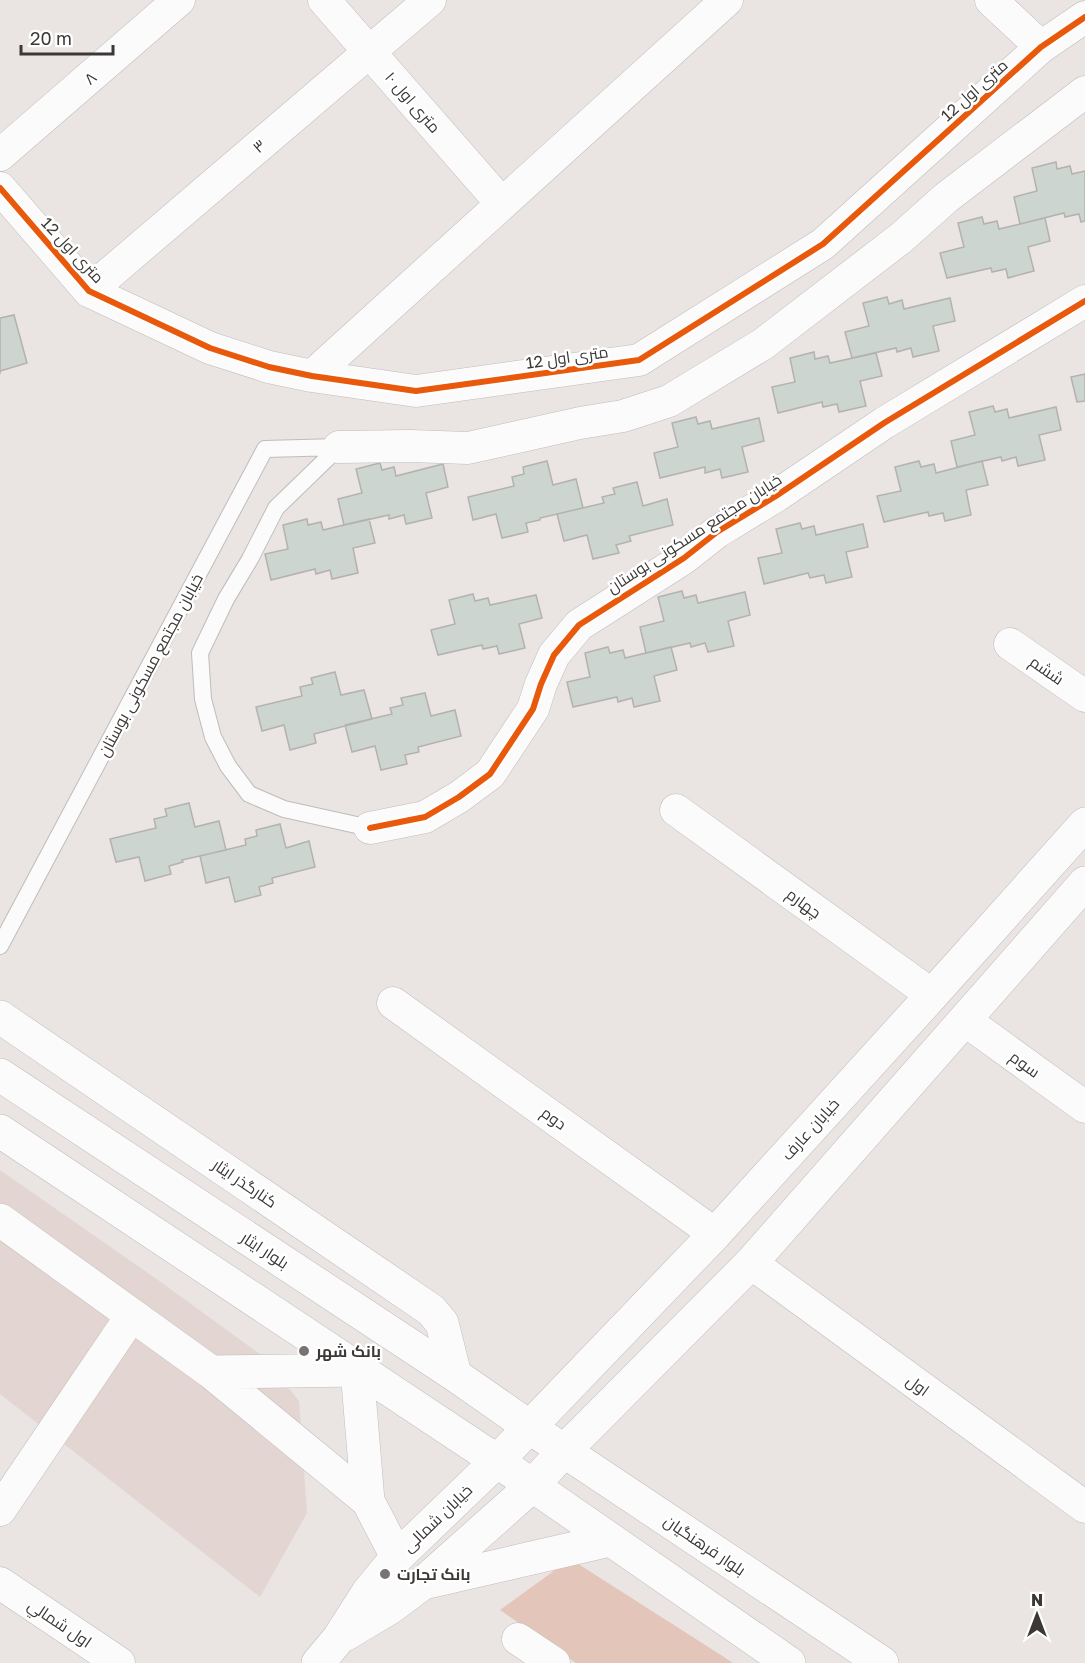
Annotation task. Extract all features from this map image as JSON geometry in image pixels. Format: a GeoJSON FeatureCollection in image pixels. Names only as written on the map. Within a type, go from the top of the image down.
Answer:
{"type":"FeatureCollection","features":[{"type":"Feature","properties":{"kind":"main road","name":"خیابان عارف"},"geometry":{"type":"LineString","coordinates":[[528,1426],[715,1234],[1085,824]]}},
{"type":"Feature","properties":{"kind":"main road"},"geometry":{"type":"LineString","coordinates":[[564,1451],[751,1263],[1085,883]]}},
{"type":"Feature","properties":{"kind":"main road","name":"کنارگذر ایثار"},"geometry":{"type":"LineString","coordinates":[[0,1017],[431,1310],[442,1323],[455,1375]]}},
{"type":"Feature","properties":{"kind":"main road","name":"بلوار ایثار"},"geometry":{"type":"LineString","coordinates":[[0,1075],[455,1375],[528,1426]]}},
{"type":"Feature","properties":{"kind":"main road"},"geometry":{"type":"LineString","coordinates":[[0,1131],[497,1461],[789,1663]]}},
{"type":"Feature","properties":{"kind":"main road"},"geometry":{"type":"LineString","coordinates":[[0,1220],[211,1372],[368,1501],[398,1557]]}},
{"type":"Feature","properties":{"kind":"main road"},"geometry":{"type":"LineString","coordinates":[[211,1372],[357,1370]]}},
{"type":"Feature","properties":{"kind":"main road"},"geometry":{"type":"LineString","coordinates":[[357,1370],[368,1501]]}},
{"type":"Feature","properties":{"kind":"main road","name":"بلوار فرهنگیان"},"geometry":{"type":"LineString","coordinates":[[528,1426],[882,1663]]}},
{"type":"Feature","properties":{"kind":"main road","name":"خیابان شمالی"},"geometry":{"type":"LineString","coordinates":[[318,1663],[339,1638],[369,1591],[398,1557],[497,1461],[528,1426]]}},
{"type":"Feature","properties":{"kind":"main road","name":"خیابان شمالی"},"geometry":{"type":"LineString","coordinates":[[339,1638],[391,1607],[423,1583],[532,1486],[564,1451]]}},
{"type":"Feature","properties":{"kind":"main road"},"geometry":{"type":"LineString","coordinates":[[423,1583],[610,1540]]}},
{"type":"Feature","properties":{"kind":"street","name":"۸"},"geometry":{"type":"LineString","coordinates":[[0,155],[179,0]]}},
{"type":"Feature","properties":{"kind":"street","name":"۱۰ متری اول"},"geometry":{"type":"LineString","coordinates":[[324,0],[502,204]]}},
{"type":"Feature","properties":{"kind":"street","name":"۳"},"geometry":{"type":"LineString","coordinates":[[89,291],[430,0]]}},
{"type":"Feature","properties":{"kind":"street"},"geometry":{"type":"LineString","coordinates":[[312,376],[727,0]]}},
{"type":"Feature","properties":{"kind":"street"},"geometry":{"type":"LineString","coordinates":[[991,0],[1041,47]]}},
{"type":"Feature","properties":{"kind":"street","name":"12 متری اول"},"geometry":{"type":"LineString","coordinates":[[0,188],[89,291],[210,348],[269,367],[312,376],[416,391],[639,360],[823,244],[1041,47],[1085,17]]}},
{"type":"Feature","properties":{"kind":"street","name":"خیابان مجتمع مسکونی بوستان"},"geometry":{"type":"LineString","coordinates":[[339,447],[468,448],[580,423],[623,416],[669,402],[763,344],[901,238],[947,197],[1085,92]]}},
{"type":"Feature","properties":{"kind":"street","name":"خیابان مجتمع مسکونی بوستان"},"geometry":{"type":"LineString","coordinates":[[370,828],[424,817],[459,797],[490,774],[533,709],[554,655],[579,625],[684,558],[717,532],[776,496],[884,423],[1085,301]]}},
{"type":"Feature","properties":{"kind":"street","name":"ششم"},"geometry":{"type":"LineString","coordinates":[[1010,644],[1085,696]]}},
{"type":"Feature","properties":{"kind":"street","name":"چهارم"},"geometry":{"type":"LineString","coordinates":[[676,810],[932,995]]}},
{"type":"Feature","properties":{"kind":"street","name":"دوم"},"geometry":{"type":"LineString","coordinates":[[393,1003],[715,1234]]}},
{"type":"Feature","properties":{"kind":"street","name":"سوم"},"geometry":{"type":"LineString","coordinates":[[966,1021],[1085,1107]]}},
{"type":"Feature","properties":{"kind":"street","name":"اول"},"geometry":{"type":"LineString","coordinates":[[751,1263],[1085,1507]]}},
{"type":"Feature","properties":{"kind":"street"},"geometry":{"type":"LineString","coordinates":[[0,1510],[132,1315]]}},
{"type":"Feature","properties":{"kind":"street","name":"اول شمالي"},"geometry":{"type":"LineString","coordinates":[[0,1583],[119,1663]]}},
{"type":"Feature","properties":{"kind":"street"},"geometry":{"type":"LineString","coordinates":[[518,1639],[554,1663]]}},
{"type":"Feature","properties":{"kind":"lane","name":"خیابان مجتمع مسکونی بوستان"},"geometry":{"type":"LineString","coordinates":[[339,447],[276,508],[226,599],[200,653],[203,699],[213,737],[228,766],[249,794],[284,809],[370,828]]}},
{"type":"Feature","properties":{"kind":"lane","name":"خیابان مجتمع مسکونی بوستان"},"geometry":{"type":"LineString","coordinates":[[0,946],[265,449],[339,447]]}},
{"type":"Feature","properties":{"kind":"shaded area"},"geometry":{"type":"Polygon","coordinates":[[[0,1170],[264,1357],[299,1401],[307,1513],[260,1597],[0,1394],[0,1170]]]}},
{"type":"Feature","properties":{"kind":"shaded area"},"geometry":{"type":"Polygon","coordinates":[[[572,1560],[733,1663],[576,1663],[500,1610],[572,1560]]]}},
{"type":"Feature","properties":{"kind":"building"},"geometry":{"type":"Polygon","coordinates":[[[1056,162],[1057,169],[1070,166],[1072,174],[1085,171],[1085,221],[1081,222],[1079,214],[1065,217],[1064,213],[1020,224],[1014,197],[1037,191],[1032,168],[1056,162]]]}},
{"type":"Feature","properties":{"kind":"building"},"geometry":{"type":"Polygon","coordinates":[[[982,217],[984,224],[997,221],[999,229],[1045,218],[1050,241],[1028,247],[1034,271],[1008,278],[1006,269],[992,272],[991,268],[947,278],[940,253],[964,247],[958,223],[982,217]]]}},
{"type":"Feature","properties":{"kind":"building"},"geometry":{"type":"Polygon","coordinates":[[[887,297],[889,304],[902,300],[904,309],[950,298],[955,321],[933,326],[939,351],[913,357],[911,348],[897,352],[896,348],[852,358],[845,332],[869,326],[863,303],[887,297]]]}},
{"type":"Feature","properties":{"kind":"building"},"geometry":{"type":"Polygon","coordinates":[[[14,315],[27,363],[0,371],[0,318],[14,315]]]}},
{"type":"Feature","properties":{"kind":"building"},"geometry":{"type":"Polygon","coordinates":[[[814,352],[815,359],[828,356],[830,363],[876,353],[882,376],[860,381],[866,406],[839,412],[837,404],[823,407],[822,402],[778,413],[772,387],[795,382],[790,358],[814,352]]]}},
{"type":"Feature","properties":{"kind":"building"},"geometry":{"type":"Polygon","coordinates":[[[1085,374],[1085,401],[1077,402],[1071,377],[1085,374]]]}},
{"type":"Feature","properties":{"kind":"building"},"geometry":{"type":"Polygon","coordinates":[[[993,406],[995,412],[1007,409],[1009,418],[1056,407],[1061,430],[1039,435],[1045,460],[1018,466],[1016,457],[1002,461],[1001,457],[957,467],[951,441],[975,435],[969,412],[993,406]]]}},
{"type":"Feature","properties":{"kind":"building"},"geometry":{"type":"Polygon","coordinates":[[[696,417],[698,424],[710,421],[712,429],[759,418],[764,441],[742,447],[748,472],[722,478],[720,469],[705,473],[705,467],[660,478],[654,453],[678,447],[672,423],[696,417]]]}},
{"type":"Feature","properties":{"kind":"building"},"geometry":{"type":"Polygon","coordinates":[[[547,461],[553,485],[576,479],[583,508],[526,523],[528,532],[502,538],[496,514],[473,520],[468,497],[514,486],[512,477],[524,474],[523,467],[547,461]]]}},
{"type":"Feature","properties":{"kind":"building"},"geometry":{"type":"Polygon","coordinates":[[[919,461],[921,467],[934,464],[936,473],[982,461],[988,485],[966,490],[971,515],[945,521],[943,513],[929,516],[928,512],[884,522],[877,496],[901,491],[895,467],[919,461]]]}},
{"type":"Feature","properties":{"kind":"building"},"geometry":{"type":"Polygon","coordinates":[[[380,463],[382,470],[394,467],[396,476],[443,464],[448,487],[426,493],[432,518],[406,524],[404,515],[389,519],[389,515],[344,525],[338,499],[362,493],[356,469],[380,463]]]}},
{"type":"Feature","properties":{"kind":"building"},"geometry":{"type":"Polygon","coordinates":[[[637,482],[643,506],[667,499],[673,525],[629,536],[631,541],[616,545],[619,553],[593,559],[587,535],[564,541],[557,514],[604,503],[602,497],[615,494],[613,488],[637,482]]]}},
{"type":"Feature","properties":{"kind":"building"},"geometry":{"type":"Polygon","coordinates":[[[307,519],[308,525],[321,522],[323,530],[369,519],[375,543],[353,548],[358,573],[332,579],[330,570],[316,574],[315,569],[271,580],[265,554],[288,549],[283,525],[307,519]]]}},
{"type":"Feature","properties":{"kind":"building"},"geometry":{"type":"Polygon","coordinates":[[[800,523],[802,529],[814,526],[816,535],[863,524],[868,547],[846,552],[852,577],[826,583],[824,575],[810,578],[808,573],[764,584],[758,558],[782,553],[776,529],[800,523]]]}},
{"type":"Feature","properties":{"kind":"building"},"geometry":{"type":"Polygon","coordinates":[[[682,591],[684,598],[696,595],[698,603],[745,592],[750,615],[728,621],[734,646],[708,652],[705,643],[691,647],[690,643],[646,653],[640,627],[664,621],[658,597],[682,591]]]}},
{"type":"Feature","properties":{"kind":"building"},"geometry":{"type":"Polygon","coordinates":[[[473,594],[475,601],[488,598],[490,605],[536,595],[542,618],[519,624],[525,648],[499,654],[497,646],[483,649],[482,645],[438,655],[431,630],[455,624],[449,600],[473,594]]]}},
{"type":"Feature","properties":{"kind":"building"},"geometry":{"type":"Polygon","coordinates":[[[608,647],[610,653],[623,650],[625,658],[671,647],[677,670],[654,676],[660,701],[634,707],[632,698],[618,702],[617,697],[573,707],[567,682],[590,677],[585,653],[608,647]]]}},
{"type":"Feature","properties":{"kind":"building"},"geometry":{"type":"Polygon","coordinates":[[[335,672],[341,695],[364,690],[372,719],[314,734],[316,743],[290,750],[284,725],[262,731],[256,707],[302,696],[300,687],[313,684],[311,678],[335,672]]]}},
{"type":"Feature","properties":{"kind":"building"},"geometry":{"type":"Polygon","coordinates":[[[425,693],[431,716],[455,710],[461,736],[418,747],[419,752],[405,755],[407,764],[381,770],[375,746],[352,752],[345,725],[392,714],[390,708],[403,705],[401,698],[425,693]]]}},
{"type":"Feature","properties":{"kind":"building"},"geometry":{"type":"Polygon","coordinates":[[[189,803],[195,827],[219,821],[226,850],[182,860],[183,862],[169,866],[171,874],[145,881],[139,857],[116,862],[110,839],[156,828],[154,819],[167,816],[165,809],[189,803]]]}},
{"type":"Feature","properties":{"kind":"building"},"geometry":{"type":"Polygon","coordinates":[[[280,824],[286,848],[309,841],[315,867],[272,878],[273,883],[259,887],[261,895],[235,902],[229,877],[206,883],[200,856],[246,845],[245,839],[257,836],[256,830],[280,824]]]}},
{"type":"Feature","properties":{"kind":"cycle path"},"geometry":{"type":"LineString","coordinates":[[0,188],[89,291],[210,348],[269,367],[312,376],[416,391],[639,360],[823,244],[1041,47],[1085,17]]}},
{"type":"Feature","properties":{"kind":"cycle path"},"geometry":{"type":"LineString","coordinates":[[370,828],[425,817],[459,797],[490,774],[533,709],[554,655],[579,625],[684,558],[717,532],[776,496],[884,423],[1085,301]]}},
{"type":"Feature","properties":{"kind":"place","name":"بانک شهر"},"geometry":{"type":"Point","coordinates":[304,1351]}},
{"type":"Feature","properties":{"kind":"place","name":"بانک تجارت"},"geometry":{"type":"Point","coordinates":[385,1574]}}]}
